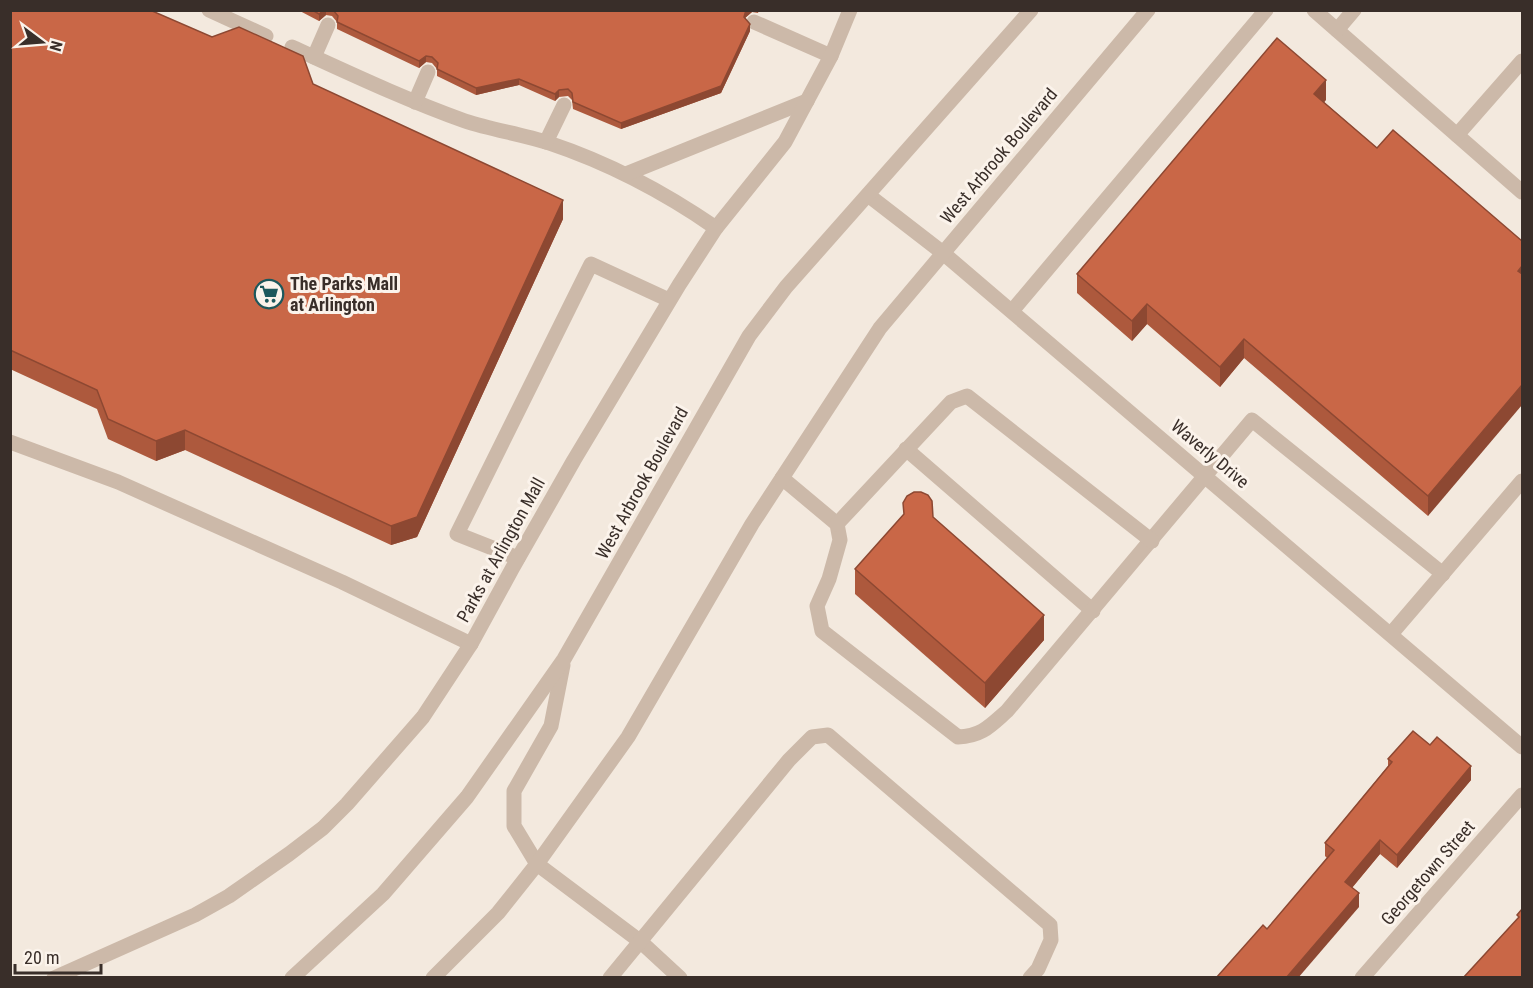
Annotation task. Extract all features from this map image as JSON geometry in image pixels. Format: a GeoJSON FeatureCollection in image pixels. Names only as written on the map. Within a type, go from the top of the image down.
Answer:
{"type":"FeatureCollection","features":[{"type":"Feature","properties":{"kind":"street","name":"Parks at Arlington Mall"},"geometry":{"type":"LineString","coordinates":[[54,978],[195,915],[229,896],[322,828],[347,804],[423,717],[471,644],[518,558],[669,300],[716,228],[785,142],[831,56],[850,10]]}},
{"type":"Feature","properties":{"kind":"street","name":"West Arbrook Boulevard"},"geometry":{"type":"LineString","coordinates":[[292,978],[383,894],[467,797],[564,659],[749,336],[786,287],[1031,10]]}},
{"type":"Feature","properties":{"kind":"street","name":"West Arbrook Boulevard"},"geometry":{"type":"LineString","coordinates":[[433,978],[498,913],[537,864],[628,737],[752,524],[880,328],[1148,10]]}},
{"type":"Feature","properties":{"kind":"street"},"geometry":{"type":"LineString","coordinates":[[1012,311],[1266,10]]}},
{"type":"Feature","properties":{"kind":"street"},"geometry":{"type":"LineString","coordinates":[[1314,10],[1521,189]]}},
{"type":"Feature","properties":{"kind":"street"},"geometry":{"type":"LineString","coordinates":[[1337,30],[1354,10]]}},
{"type":"Feature","properties":{"kind":"street"},"geometry":{"type":"LineString","coordinates":[[214,12],[266,36]]}},
{"type":"Feature","properties":{"kind":"street"},"geometry":{"type":"LineString","coordinates":[[754,22],[831,56]]}},
{"type":"Feature","properties":{"kind":"street"},"geometry":{"type":"LineString","coordinates":[[314,57],[328,25]]}},
{"type":"Feature","properties":{"kind":"street"},"geometry":{"type":"LineString","coordinates":[[292,47],[415,102],[468,122],[546,142],[584,155],[676,201],[716,228]]}},
{"type":"Feature","properties":{"kind":"street"},"geometry":{"type":"LineString","coordinates":[[1456,135],[1522,61]]}},
{"type":"Feature","properties":{"kind":"street"},"geometry":{"type":"LineString","coordinates":[[415,102],[428,72]]}},
{"type":"Feature","properties":{"kind":"street"},"geometry":{"type":"LineString","coordinates":[[626,174],[807,101]]}},
{"type":"Feature","properties":{"kind":"street"},"geometry":{"type":"LineString","coordinates":[[546,142],[564,105]]}},
{"type":"Feature","properties":{"kind":"street","name":"Waverly Drive"},"geometry":{"type":"LineString","coordinates":[[868,195],[943,253],[1012,311],[1522,747]]}},
{"type":"Feature","properties":{"kind":"street"},"geometry":{"type":"LineString","coordinates":[[518,558],[457,534],[591,264],[669,300]]}},
{"type":"Feature","properties":{"kind":"street"},"geometry":{"type":"LineString","coordinates":[[837,524],[951,402],[967,396],[1152,541]]}},
{"type":"Feature","properties":{"kind":"street"},"geometry":{"type":"LineString","coordinates":[[782,478],[837,524],[840,540],[829,579],[817,606],[822,631],[958,737],[973,736],[986,730],[1007,711],[1252,420],[1443,574]]}},
{"type":"Feature","properties":{"kind":"street"},"geometry":{"type":"LineString","coordinates":[[10,442],[118,482],[342,582],[471,644]]}},
{"type":"Feature","properties":{"kind":"street"},"geometry":{"type":"LineString","coordinates":[[906,450],[1093,611]]}},
{"type":"Feature","properties":{"kind":"street"},"geometry":{"type":"LineString","coordinates":[[1391,634],[1522,481]]}},
{"type":"Feature","properties":{"kind":"street"},"geometry":{"type":"LineString","coordinates":[[564,659],[551,726],[514,791],[514,826],[537,864],[640,942],[680,978]]}},
{"type":"Feature","properties":{"kind":"street"},"geometry":{"type":"LineString","coordinates":[[610,978],[789,760],[812,737],[828,735],[1050,925],[1051,940],[1038,969],[1030,978]]}},
{"type":"Feature","properties":{"kind":"street","name":"Georgetown Street"},"geometry":{"type":"LineString","coordinates":[[1362,978],[1522,795]]}},
{"type":"Feature","properties":{"kind":"building","name":"The Parks Mall at Arlington"},"geometry":{"type":"Polygon","coordinates":[[[10,10],[150,10],[212,37],[239,27],[303,56],[313,84],[563,200],[417,517],[391,526],[185,430],[156,441],[108,419],[97,390],[10,350],[10,10]]]}},
{"type":"Feature","properties":{"kind":"building"},"geometry":{"type":"Polygon","coordinates":[[[312,10],[324,10],[319,14],[312,10]]]}},
{"type":"Feature","properties":{"kind":"building"},"geometry":{"type":"Polygon","coordinates":[[[333,10],[746,10],[744,17],[750,24],[721,86],[621,123],[573,102],[572,93],[568,89],[559,90],[555,94],[519,79],[476,88],[437,69],[438,63],[432,57],[426,56],[419,61],[337,22],[338,16],[333,10]]]}},
{"type":"Feature","properties":{"kind":"building"},"geometry":{"type":"Polygon","coordinates":[[[1277,38],[1326,80],[1314,94],[1377,148],[1393,130],[1522,241],[1522,266],[1518,271],[1522,274],[1522,385],[1428,496],[1244,339],[1220,367],[1147,304],[1132,321],[1077,274],[1277,38]]]}},
{"type":"Feature","properties":{"kind":"building"},"geometry":{"type":"Polygon","coordinates":[[[914,492],[928,495],[932,501],[933,517],[1044,615],[985,683],[855,569],[904,514],[903,503],[907,496],[914,492]]]}},
{"type":"Feature","properties":{"kind":"building"},"geometry":{"type":"Polygon","coordinates":[[[1413,731],[1430,745],[1437,737],[1471,766],[1397,855],[1380,840],[1345,882],[1359,893],[1286,978],[1216,978],[1263,925],[1267,929],[1334,850],[1325,843],[1392,762],[1388,759],[1413,731]]]}},
{"type":"Feature","properties":{"kind":"building"},"geometry":{"type":"Polygon","coordinates":[[[1522,909],[1522,978],[1463,978],[1519,917],[1517,915],[1522,909]]]}},
{"type":"Feature","properties":{"kind":"place","name":"The Parks Mall at Arlington"},"geometry":{"type":"Point","coordinates":[269,294]}}]}
